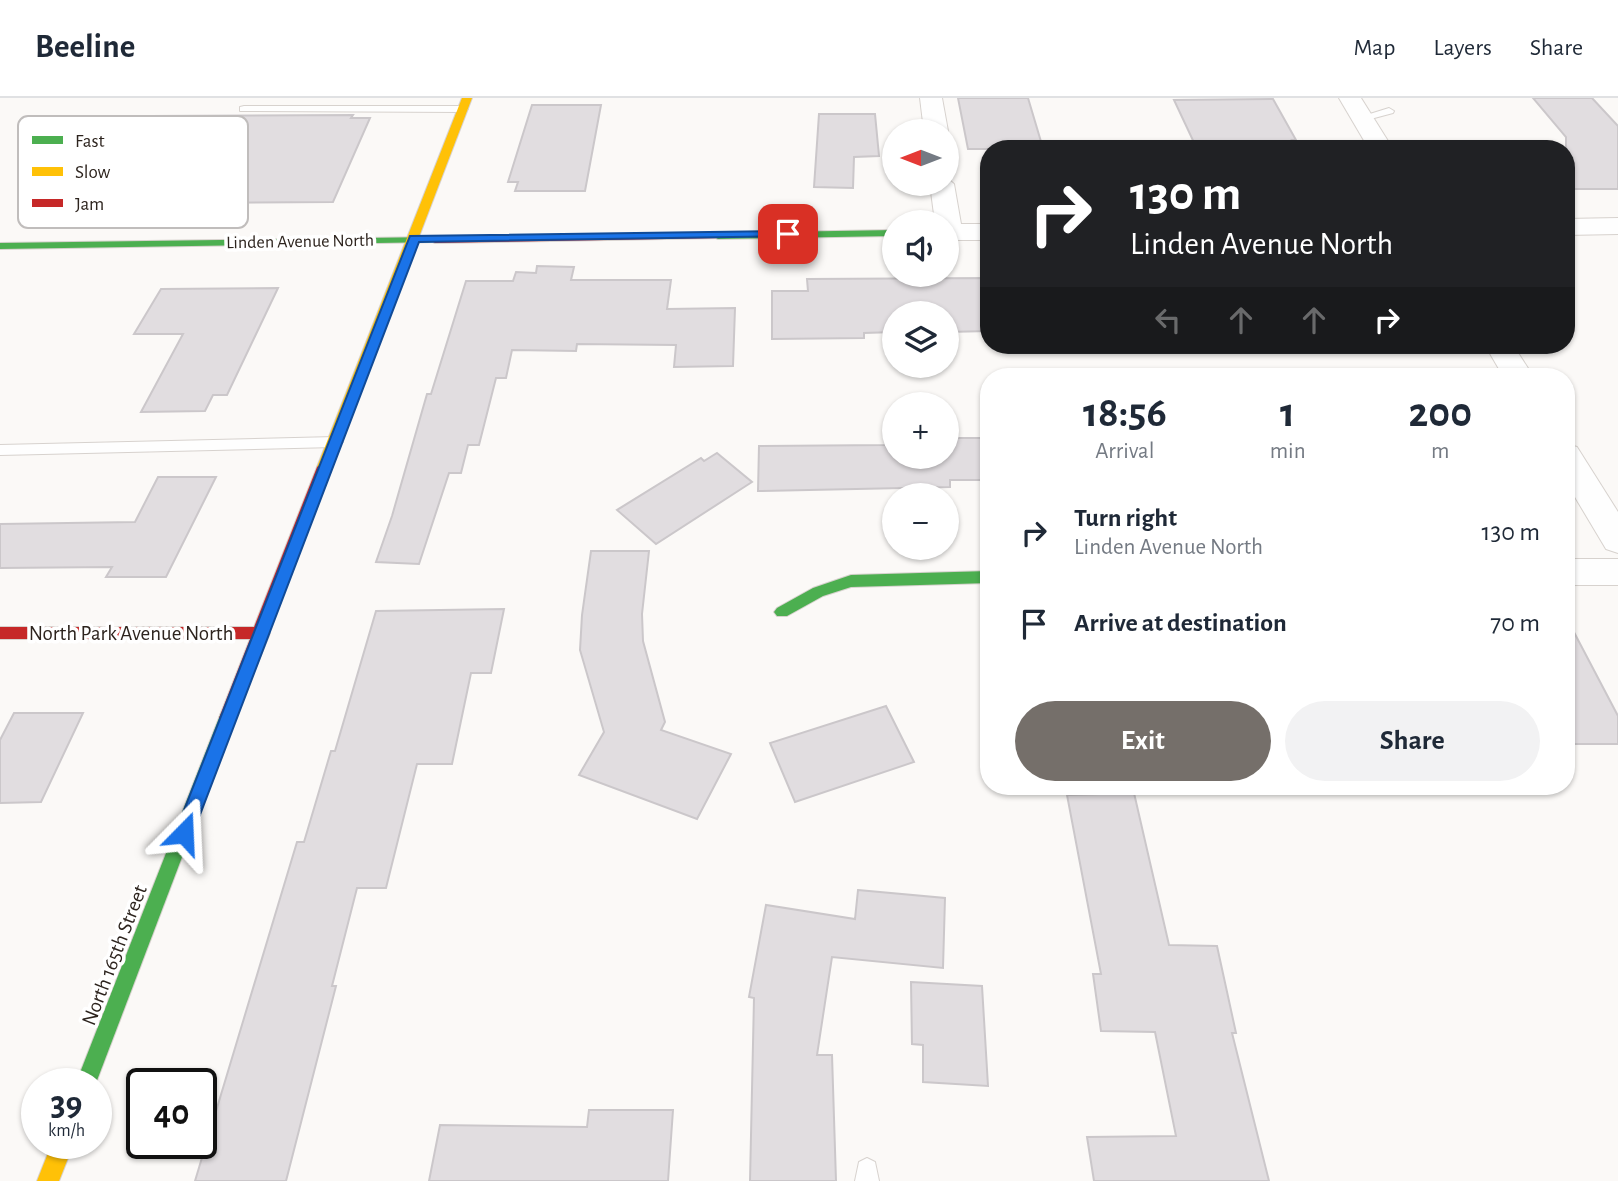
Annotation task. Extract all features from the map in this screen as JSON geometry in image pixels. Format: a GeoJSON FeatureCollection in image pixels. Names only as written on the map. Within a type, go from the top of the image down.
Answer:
{"type":"FeatureCollection","features":[{"type":"Feature","properties":{"kind":"street"},"geometry":{"type":"LineString","coordinates":[[931,98],[934,119]]}},
{"type":"Feature","properties":{"kind":"street","name":"North 165th Street"},"geometry":{"type":"LineString","coordinates":[[92,1068],[465,104]]}},
{"type":"Feature","properties":{"kind":"street"},"geometry":{"type":"LineString","coordinates":[[1357,108],[1376,140]]}},
{"type":"Feature","properties":{"kind":"street"},"geometry":{"type":"LineString","coordinates":[[1575,227],[1618,226]]}},
{"type":"Feature","properties":{"kind":"street"},"geometry":{"type":"LineString","coordinates":[[959,232],[980,232]]}},
{"type":"Feature","properties":{"kind":"street","name":"Linden Avenue North"},"geometry":{"type":"LineString","coordinates":[[0,246],[882,233]]}},
{"type":"Feature","properties":{"kind":"street"},"geometry":{"type":"LineString","coordinates":[[1575,470],[1618,540]]}},
{"type":"Feature","properties":{"kind":"street"},"geometry":{"type":"LineString","coordinates":[[1575,572],[1618,572]]}},
{"type":"Feature","properties":{"kind":"street"},"geometry":{"type":"LineString","coordinates":[[782,612],[818,592],[851,580],[980,577]]}},
{"type":"Feature","properties":{"kind":"street","name":"North Park Avenue North"},"geometry":{"type":"LineString","coordinates":[[0,633],[262,633]]}},
{"type":"Feature","properties":{"kind":"street"},"geometry":{"type":"LineString","coordinates":[[48,1181],[57,1159]]}},
{"type":"Feature","properties":{"kind":"lane"},"geometry":{"type":"LineString","coordinates":[[244,109],[465,104]]}},
{"type":"Feature","properties":{"kind":"lane"},"geometry":{"type":"LineString","coordinates":[[1357,108],[1389,111]]}},
{"type":"Feature","properties":{"kind":"lane"},"geometry":{"type":"LineString","coordinates":[[0,450],[335,442]]}},
{"type":"Feature","properties":{"kind":"building"},"geometry":{"type":"Polygon","coordinates":[[[958,98],[1028,98],[1041,140],[980,140],[980,149],[968,149],[958,98]]]}},
{"type":"Feature","properties":{"kind":"building"},"geometry":{"type":"Polygon","coordinates":[[[1533,98],[1592,98],[1618,126],[1618,189],[1575,189],[1575,140],[1566,140],[1533,98]]]}},
{"type":"Feature","properties":{"kind":"building"},"geometry":{"type":"Polygon","coordinates":[[[1273,99],[1296,140],[1193,140],[1174,100],[1273,99]]]}},
{"type":"Feature","properties":{"kind":"building"},"geometry":{"type":"Polygon","coordinates":[[[532,105],[601,105],[585,191],[515,191],[518,182],[508,182],[532,105]]]}},
{"type":"Feature","properties":{"kind":"building"},"geometry":{"type":"Polygon","coordinates":[[[819,114],[875,114],[879,156],[854,157],[853,188],[814,187],[819,114]]]}},
{"type":"Feature","properties":{"kind":"building"},"geometry":{"type":"Polygon","coordinates":[[[353,115],[351,118],[370,118],[333,202],[248,203],[248,116],[150,116],[353,115]]]}},
{"type":"Feature","properties":{"kind":"building"},"geometry":{"type":"Polygon","coordinates":[[[537,266],[574,267],[571,280],[671,280],[667,309],[735,308],[733,366],[674,367],[676,345],[577,344],[576,351],[512,350],[506,378],[496,378],[479,445],[468,445],[461,473],[449,473],[419,564],[376,562],[427,394],[431,394],[466,281],[513,281],[516,272],[536,273],[537,266]]]}},
{"type":"Feature","properties":{"kind":"building"},"geometry":{"type":"Polygon","coordinates":[[[959,278],[980,278],[980,331],[959,332],[959,301],[882,301],[882,332],[864,333],[864,338],[772,339],[772,291],[808,291],[807,279],[882,279],[882,287],[959,287],[959,278]]]}},
{"type":"Feature","properties":{"kind":"building"},"geometry":{"type":"Polygon","coordinates":[[[278,288],[227,395],[213,395],[205,411],[141,412],[183,334],[134,334],[161,289],[278,288]]]}},
{"type":"Feature","properties":{"kind":"building"},"geometry":{"type":"Polygon","coordinates":[[[959,438],[980,438],[980,480],[882,483],[882,488],[758,491],[759,446],[882,445],[882,469],[959,469],[959,438]]]}},
{"type":"Feature","properties":{"kind":"building"},"geometry":{"type":"Polygon","coordinates":[[[717,453],[752,482],[656,544],[617,510],[701,458],[704,461],[717,453]]]}},
{"type":"Feature","properties":{"kind":"building"},"geometry":{"type":"Polygon","coordinates":[[[158,477],[216,477],[166,577],[106,577],[112,567],[0,568],[0,524],[135,522],[158,477]]]}},
{"type":"Feature","properties":{"kind":"building"},"geometry":{"type":"Polygon","coordinates":[[[591,551],[649,551],[642,614],[643,641],[665,722],[661,730],[731,754],[697,819],[579,775],[604,732],[580,650],[591,551]]]}},
{"type":"Feature","properties":{"kind":"building"},"geometry":{"type":"Polygon","coordinates":[[[504,609],[491,673],[471,673],[452,764],[417,764],[386,888],[357,888],[332,986],[336,986],[286,1181],[195,1181],[202,1159],[217,1159],[217,1108],[297,842],[304,842],[331,751],[335,751],[376,611],[504,609]]]}},
{"type":"Feature","properties":{"kind":"building"},"geometry":{"type":"Polygon","coordinates":[[[1575,634],[1618,716],[1618,744],[1575,744],[1575,634]]]}},
{"type":"Feature","properties":{"kind":"building"},"geometry":{"type":"Polygon","coordinates":[[[886,706],[914,762],[795,802],[770,743],[886,706]]]}},
{"type":"Feature","properties":{"kind":"building"},"geometry":{"type":"Polygon","coordinates":[[[14,713],[83,713],[41,802],[0,803],[0,740],[14,713]]]}},
{"type":"Feature","properties":{"kind":"building"},"geometry":{"type":"Polygon","coordinates":[[[1067,795],[1134,795],[1169,945],[1217,946],[1236,1033],[1232,1033],[1269,1181],[1094,1181],[1087,1137],[1176,1136],[1155,1032],[1101,1031],[1093,974],[1101,974],[1067,795]]]}},
{"type":"Feature","properties":{"kind":"building"},"geometry":{"type":"Polygon","coordinates":[[[858,890],[945,898],[943,968],[832,957],[817,1055],[832,1055],[836,1181],[750,1181],[754,998],[749,997],[766,905],[855,919],[858,890]]]}},
{"type":"Feature","properties":{"kind":"building"},"geometry":{"type":"Polygon","coordinates":[[[911,982],[982,986],[988,1086],[923,1082],[923,1045],[912,1044],[911,982]]]}},
{"type":"Feature","properties":{"kind":"building"},"geometry":{"type":"Polygon","coordinates":[[[589,1110],[673,1110],[668,1181],[429,1181],[440,1125],[587,1127],[589,1110]]]}},
{"type":"Feature","properties":{"kind":"traffic: fast"},"geometry":{"type":"LineString","coordinates":[[718,236],[882,233]]}},
{"type":"Feature","properties":{"kind":"traffic: fast"},"geometry":{"type":"LineString","coordinates":[[0,246],[435,240]]}},
{"type":"Feature","properties":{"kind":"traffic: fast"},"geometry":{"type":"LineString","coordinates":[[782,612],[818,592],[851,581],[980,577]]}},
{"type":"Feature","properties":{"kind":"traffic: fast"},"geometry":{"type":"LineString","coordinates":[[92,1068],[227,718]]}},
{"type":"Feature","properties":{"kind":"traffic: slow"},"geometry":{"type":"LineString","coordinates":[[324,467],[467,98]]}},
{"type":"Feature","properties":{"kind":"traffic: slow"},"geometry":{"type":"LineString","coordinates":[[48,1181],[57,1159]]}},
{"type":"Feature","properties":{"kind":"traffic: jam"},"geometry":{"type":"LineString","coordinates":[[435,240],[718,236]]}},
{"type":"Feature","properties":{"kind":"traffic: jam"},"geometry":{"type":"LineString","coordinates":[[227,718],[324,467]]}},
{"type":"Feature","properties":{"kind":"traffic: jam"},"geometry":{"type":"LineString","coordinates":[[0,633],[262,633]]}},
{"type":"Feature","properties":{"kind":"route"},"geometry":{"type":"LineString","coordinates":[[184,833],[414,239],[788,234]]}}]}
